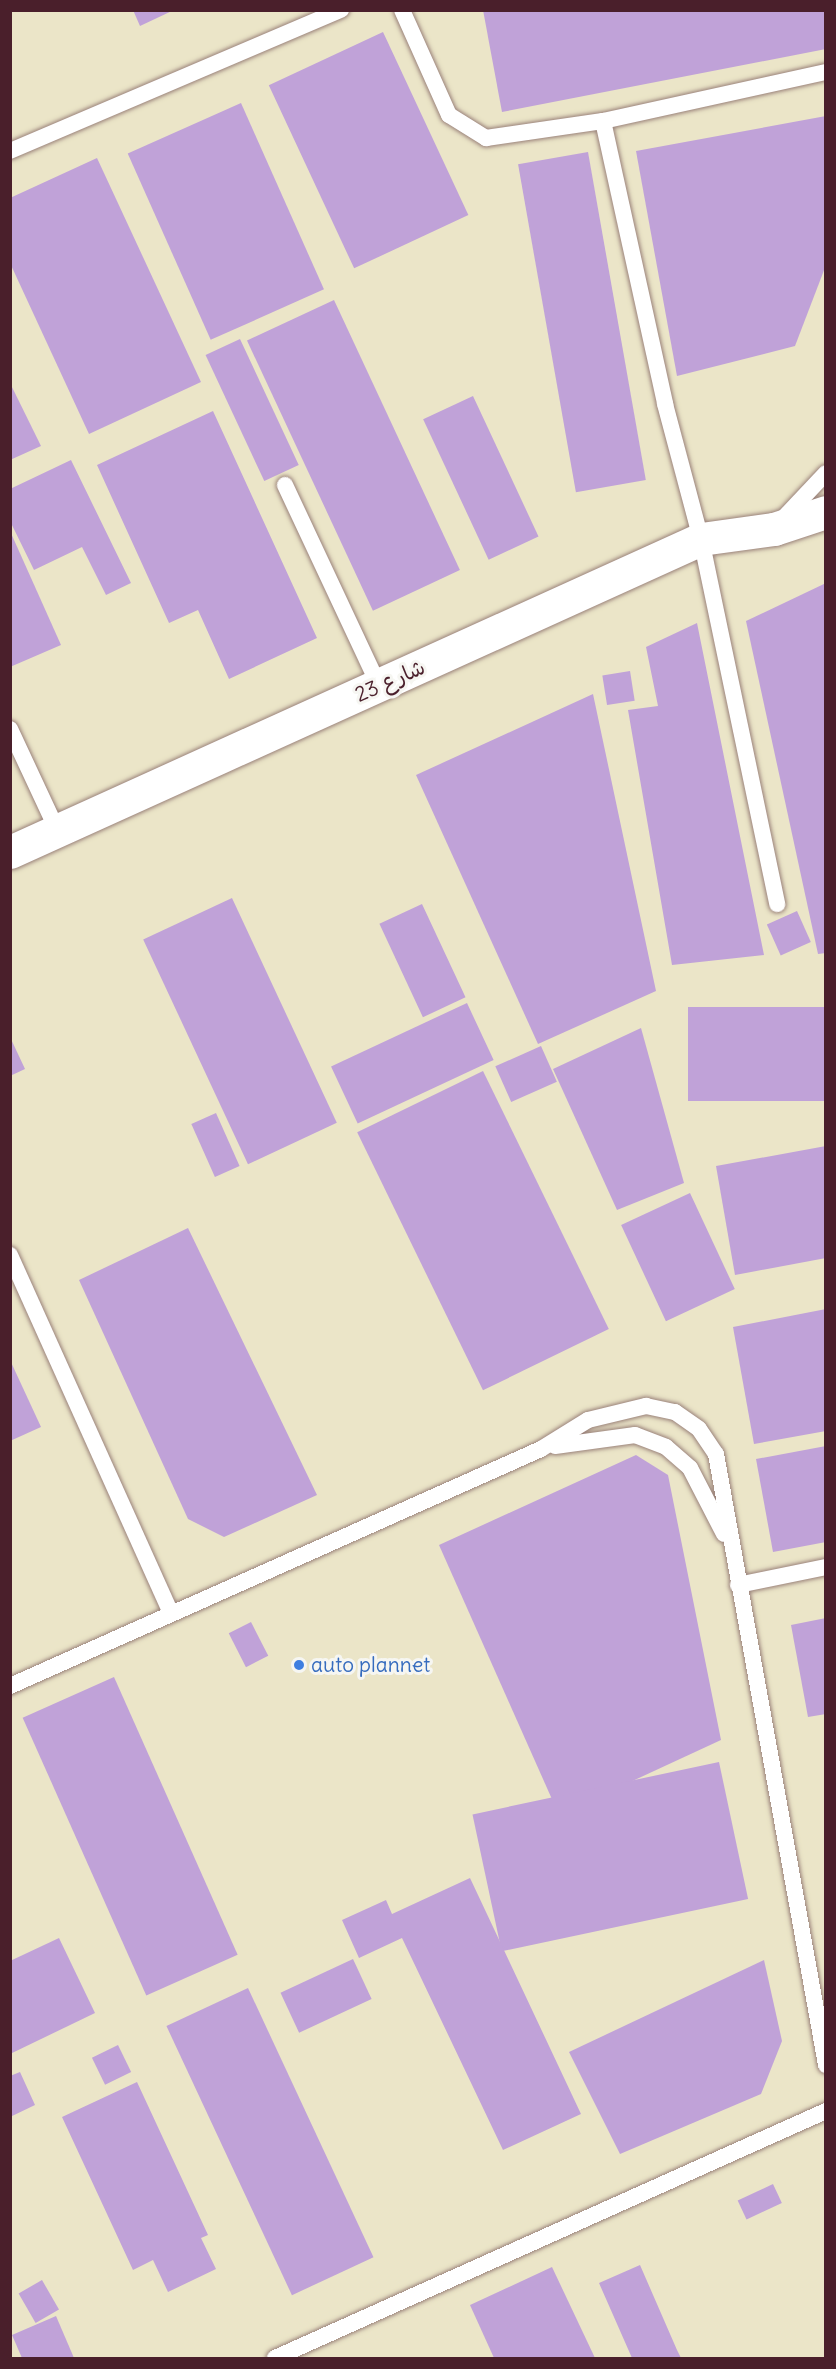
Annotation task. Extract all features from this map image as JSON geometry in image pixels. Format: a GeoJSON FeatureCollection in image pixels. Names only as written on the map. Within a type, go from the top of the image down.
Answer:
{"type":"FeatureCollection","features":[{"type":"Feature","properties":{"kind":"street","name":"شارع 23"},"geometry":{"type":"LineString","coordinates":[[774,529],[825,496]]}},
{"type":"Feature","properties":{"kind":"street","name":"شارع 23"},"geometry":{"type":"LineString","coordinates":[[10,852],[701,539],[774,529],[825,512]]}},
{"type":"Feature","properties":{"kind":"lane"},"geometry":{"type":"LineString","coordinates":[[10,151],[341,10]]}},
{"type":"Feature","properties":{"kind":"lane"},"geometry":{"type":"LineString","coordinates":[[402,10],[440,101],[472,134],[517,137],[603,121],[825,72]]}},
{"type":"Feature","properties":{"kind":"lane"},"geometry":{"type":"LineString","coordinates":[[603,121],[665,404],[701,539],[777,904]]}},
{"type":"Feature","properties":{"kind":"lane"},"geometry":{"type":"LineString","coordinates":[[774,529],[792,504],[825,473]]}},
{"type":"Feature","properties":{"kind":"lane"},"geometry":{"type":"LineString","coordinates":[[285,484],[379,686]]}},
{"type":"Feature","properties":{"kind":"lane"},"geometry":{"type":"LineString","coordinates":[[774,529],[825,528]]}},
{"type":"Feature","properties":{"kind":"lane"},"geometry":{"type":"LineString","coordinates":[[10,729],[57,830]]}},
{"type":"Feature","properties":{"kind":"lane"},"geometry":{"type":"LineString","coordinates":[[10,1256],[171,1614]]}},
{"type":"Feature","properties":{"kind":"lane"},"geometry":{"type":"LineString","coordinates":[[10,1686],[541,1449],[588,1420],[617,1410],[646,1406],[675,1412],[699,1429],[716,1454],[730,1545],[825,2065]]}},
{"type":"Feature","properties":{"kind":"lane"},"geometry":{"type":"LineString","coordinates":[[541,1449],[602,1435],[635,1435],[666,1447],[690,1468],[730,1545]]}},
{"type":"Feature","properties":{"kind":"lane"},"geometry":{"type":"LineString","coordinates":[[738,1585],[825,1567]]}},
{"type":"Feature","properties":{"kind":"lane"},"geometry":{"type":"LineString","coordinates":[[275,2358],[825,2111]]}},
{"type":"Feature","properties":{"kind":"building"},"geometry":{"type":"Polygon","coordinates":[[[133,10],[174,10],[140,26],[133,10]]]}},
{"type":"Feature","properties":{"kind":"building"},"geometry":{"type":"Polygon","coordinates":[[[483,10],[826,10],[826,49],[502,112],[483,10]]]}},
{"type":"Feature","properties":{"kind":"building"},"geometry":{"type":"Polygon","coordinates":[[[383,32],[468,215],[354,268],[269,85],[383,32]]]}},
{"type":"Feature","properties":{"kind":"building"},"geometry":{"type":"Polygon","coordinates":[[[241,103],[324,289],[211,340],[128,153],[241,103]]]}},
{"type":"Feature","properties":{"kind":"building"},"geometry":{"type":"Polygon","coordinates":[[[826,116],[826,265],[795,346],[677,376],[636,151],[826,116]]]}},
{"type":"Feature","properties":{"kind":"building"},"geometry":{"type":"Polygon","coordinates":[[[588,152],[646,480],[576,492],[518,164],[588,152]]]}},
{"type":"Feature","properties":{"kind":"building"},"geometry":{"type":"Polygon","coordinates":[[[97,158],[201,382],[89,434],[10,263],[10,198],[97,158]]]}},
{"type":"Feature","properties":{"kind":"building"},"geometry":{"type":"Polygon","coordinates":[[[334,300],[460,570],[373,611],[247,341],[334,300]]]}},
{"type":"Feature","properties":{"kind":"building"},"geometry":{"type":"Polygon","coordinates":[[[240,339],[299,465],[264,481],[206,355],[240,339]]]}},
{"type":"Feature","properties":{"kind":"building"},"geometry":{"type":"Polygon","coordinates":[[[10,383],[41,446],[10,460],[10,383]]]}},
{"type":"Feature","properties":{"kind":"building"},"geometry":{"type":"Polygon","coordinates":[[[473,396],[539,536],[489,560],[423,419],[473,396]]]}},
{"type":"Feature","properties":{"kind":"building"},"geometry":{"type":"Polygon","coordinates":[[[213,411],[317,638],[229,679],[198,610],[169,623],[97,465],[213,411]]]}},
{"type":"Feature","properties":{"kind":"building"},"geometry":{"type":"Polygon","coordinates":[[[71,460],[131,583],[106,595],[82,547],[34,570],[10,521],[10,489],[71,460]]]}},
{"type":"Feature","properties":{"kind":"building"},"geometry":{"type":"Polygon","coordinates":[[[10,531],[61,645],[10,667],[10,531]]]}},
{"type":"Feature","properties":{"kind":"building"},"geometry":{"type":"Polygon","coordinates":[[[826,583],[826,953],[818,954],[746,621],[826,583]]]}},
{"type":"Feature","properties":{"kind":"building"},"geometry":{"type":"Polygon","coordinates":[[[697,623],[764,955],[672,965],[628,710],[658,706],[646,647],[697,623]]]}},
{"type":"Feature","properties":{"kind":"building"},"geometry":{"type":"Polygon","coordinates":[[[630,671],[635,701],[607,705],[602,675],[630,671]]]}},
{"type":"Feature","properties":{"kind":"building"},"geometry":{"type":"Polygon","coordinates":[[[593,694],[656,991],[538,1044],[416,775],[593,694]]]}},
{"type":"Feature","properties":{"kind":"building"},"geometry":{"type":"Polygon","coordinates":[[[232,898],[337,1123],[248,1164],[143,939],[232,898]]]}},
{"type":"Feature","properties":{"kind":"building"},"geometry":{"type":"Polygon","coordinates":[[[422,904],[466,997],[423,1017],[379,924],[422,904]]]}},
{"type":"Feature","properties":{"kind":"building"},"geometry":{"type":"Polygon","coordinates":[[[797,911],[811,942],[781,955],[767,924],[797,911]]]}},
{"type":"Feature","properties":{"kind":"building"},"geometry":{"type":"Polygon","coordinates":[[[467,1003],[494,1060],[358,1123],[331,1066],[467,1003]]]}},
{"type":"Feature","properties":{"kind":"building"},"geometry":{"type":"Polygon","coordinates":[[[688,1007],[826,1007],[826,1101],[688,1101],[688,1007]]]}},
{"type":"Feature","properties":{"kind":"building"},"geometry":{"type":"Polygon","coordinates":[[[641,1028],[684,1183],[617,1210],[553,1069],[641,1028]]]}},
{"type":"Feature","properties":{"kind":"building"},"geometry":{"type":"Polygon","coordinates":[[[10,1037],[25,1069],[10,1076],[10,1037]]]}},
{"type":"Feature","properties":{"kind":"building"},"geometry":{"type":"Polygon","coordinates":[[[541,1046],[557,1082],[511,1102],[495,1066],[541,1046]]]}},
{"type":"Feature","properties":{"kind":"building"},"geometry":{"type":"Polygon","coordinates":[[[483,1071],[609,1329],[483,1390],[357,1132],[483,1071]]]}},
{"type":"Feature","properties":{"kind":"building"},"geometry":{"type":"Polygon","coordinates":[[[216,1113],[240,1166],[215,1177],[191,1124],[216,1113]]]}},
{"type":"Feature","properties":{"kind":"building"},"geometry":{"type":"Polygon","coordinates":[[[826,1146],[826,1258],[735,1275],[716,1166],[826,1146]]]}},
{"type":"Feature","properties":{"kind":"building"},"geometry":{"type":"Polygon","coordinates":[[[690,1193],[735,1289],[666,1321],[621,1225],[690,1193]]]}},
{"type":"Feature","properties":{"kind":"building"},"geometry":{"type":"Polygon","coordinates":[[[188,1228],[317,1495],[224,1537],[188,1519],[79,1280],[188,1228]]]}},
{"type":"Feature","properties":{"kind":"building"},"geometry":{"type":"Polygon","coordinates":[[[826,1309],[826,1431],[754,1444],[733,1327],[826,1309]]]}},
{"type":"Feature","properties":{"kind":"building"},"geometry":{"type":"Polygon","coordinates":[[[10,1360],[41,1427],[10,1441],[10,1360]]]}},
{"type":"Feature","properties":{"kind":"building"},"geometry":{"type":"Polygon","coordinates":[[[826,1446],[826,1542],[773,1552],[756,1459],[826,1446]]]}},
{"type":"Feature","properties":{"kind":"building"},"geometry":{"type":"Polygon","coordinates":[[[636,1455],[668,1475],[721,1740],[559,1815],[439,1545],[636,1455]]]}},
{"type":"Feature","properties":{"kind":"building"},"geometry":{"type":"Polygon","coordinates":[[[826,1618],[826,1714],[808,1717],[791,1625],[826,1618]]]}},
{"type":"Feature","properties":{"kind":"building"},"geometry":{"type":"Polygon","coordinates":[[[251,1622],[268,1656],[246,1667],[229,1633],[251,1622]]]}},
{"type":"Feature","properties":{"kind":"building"},"geometry":{"type":"Polygon","coordinates":[[[114,1677],[238,1955],[146,1995],[23,1718],[114,1677]]]}},
{"type":"Feature","properties":{"kind":"building"},"geometry":{"type":"Polygon","coordinates":[[[719,1762],[748,1899],[502,1951],[473,1814],[719,1762]]]}},
{"type":"Feature","properties":{"kind":"building"},"geometry":{"type":"Polygon","coordinates":[[[470,1878],[581,2114],[503,2150],[402,1938],[359,1958],[342,1920],[386,1900],[392,1914],[470,1878]]]}},
{"type":"Feature","properties":{"kind":"building"},"geometry":{"type":"Polygon","coordinates":[[[59,1938],[95,2013],[10,2054],[10,1961],[59,1938]]]}},
{"type":"Feature","properties":{"kind":"building"},"geometry":{"type":"Polygon","coordinates":[[[353,1959],[372,1999],[299,2033],[280,1993],[353,1959]]]}},
{"type":"Feature","properties":{"kind":"building"},"geometry":{"type":"Polygon","coordinates":[[[764,1960],[782,2041],[761,2094],[620,2154],[569,2052],[764,1960]]]}},
{"type":"Feature","properties":{"kind":"building"},"geometry":{"type":"Polygon","coordinates":[[[248,1988],[374,2257],[292,2295],[166,2026],[248,1988]]]}},
{"type":"Feature","properties":{"kind":"building"},"geometry":{"type":"Polygon","coordinates":[[[118,2045],[131,2072],[105,2085],[92,2058],[118,2045]]]}},
{"type":"Feature","properties":{"kind":"building"},"geometry":{"type":"Polygon","coordinates":[[[20,2072],[35,2105],[10,2117],[10,2076],[20,2072]]]}},
{"type":"Feature","properties":{"kind":"building"},"geometry":{"type":"Polygon","coordinates":[[[137,2082],[208,2235],[201,2238],[216,2269],[168,2292],[153,2260],[133,2270],[62,2117],[137,2082]]]}},
{"type":"Feature","properties":{"kind":"building"},"geometry":{"type":"Polygon","coordinates":[[[773,2184],[782,2203],[747,2220],[738,2200],[773,2184]]]}},
{"type":"Feature","properties":{"kind":"building"},"geometry":{"type":"Polygon","coordinates":[[[640,2265],[681,2358],[632,2358],[599,2283],[640,2265]]]}},
{"type":"Feature","properties":{"kind":"building"},"geometry":{"type":"Polygon","coordinates":[[[552,2267],[595,2358],[494,2358],[470,2305],[552,2267]]]}},
{"type":"Feature","properties":{"kind":"building"},"geometry":{"type":"Polygon","coordinates":[[[42,2280],[59,2309],[36,2323],[19,2294],[42,2280]]]}},
{"type":"Feature","properties":{"kind":"building"},"geometry":{"type":"Polygon","coordinates":[[[56,2316],[74,2358],[22,2358],[12,2335],[56,2316]]]}},
{"type":"Feature","properties":{"kind":"place","name":"auto plannet"},"geometry":{"type":"Point","coordinates":[299,1665]}}]}
